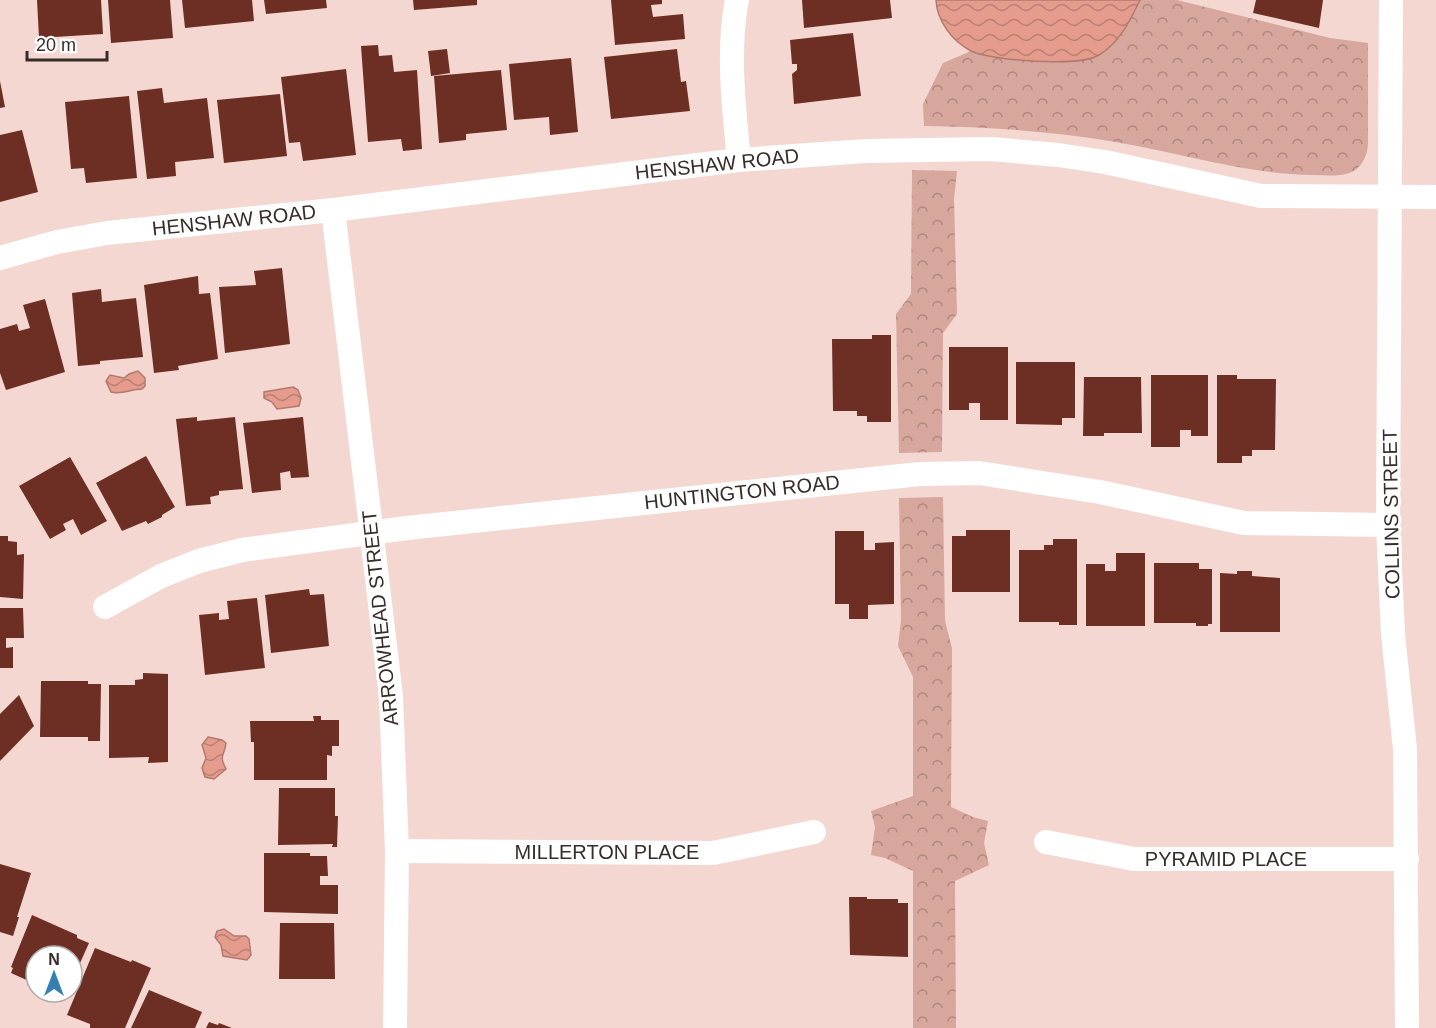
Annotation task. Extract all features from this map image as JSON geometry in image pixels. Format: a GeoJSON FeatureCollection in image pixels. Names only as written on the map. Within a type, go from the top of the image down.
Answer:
{"type":"FeatureCollection","features":[{"type":"Feature","properties":{"kind":"street"},"geometry":{"type":"LineString","coordinates":[[737,0],[732,42],[739,160]]}},
{"type":"Feature","properties":{"kind":"street","name":"COLLINS STREET"},"geometry":{"type":"LineString","coordinates":[[1391,0],[1388,525],[1393,634],[1405,749],[1407,1028]]}},
{"type":"Feature","properties":{"kind":"street","name":"HENSHAW ROAD"},"geometry":{"type":"LineString","coordinates":[[0,258],[57,242],[107,233],[333,210],[739,160],[865,150],[992,149],[1058,154],[1261,196],[1436,197]]}},
{"type":"Feature","properties":{"kind":"street","name":"ARROWHEAD STREET"},"geometry":{"type":"LineString","coordinates":[[333,210],[391,696],[397,851],[395,1028]]}},
{"type":"Feature","properties":{"kind":"street","name":"HUNTINGTON ROAD"},"geometry":{"type":"LineString","coordinates":[[105,607],[161,576],[199,561],[242,550],[372,532],[920,474],[979,473],[1100,492],[1244,523],[1388,525]]}},
{"type":"Feature","properties":{"kind":"street","name":"MILLERTON PLACE"},"geometry":{"type":"LineString","coordinates":[[397,851],[713,853],[814,832]]}},
{"type":"Feature","properties":{"kind":"street","name":"PYRAMID PLACE"},"geometry":{"type":"LineString","coordinates":[[1046,842],[1134,859],[1407,859]]}},
{"type":"Feature","properties":{"kind":"green space"},"geometry":{"type":"Polygon","coordinates":[[[1140,0],[1177,0],[1330,38],[1368,43],[1368,145],[1365,158],[1360,166],[1349,173],[1340,175],[1287,174],[1238,167],[1091,138],[1044,132],[924,126],[923,104],[943,63],[971,51],[1012,58],[1132,16],[1140,0]]]}},
{"type":"Feature","properties":{"kind":"green space"},"geometry":{"type":"Polygon","coordinates":[[[912,170],[957,171],[954,199],[957,314],[943,333],[942,452],[899,453],[896,314],[911,294],[912,170]]]}},
{"type":"Feature","properties":{"kind":"green space"},"geometry":{"type":"Polygon","coordinates":[[[943,497],[945,621],[952,648],[951,807],[988,821],[984,843],[989,865],[955,881],[956,1028],[913,1028],[913,871],[885,858],[871,855],[875,827],[871,811],[913,796],[913,677],[898,646],[901,620],[899,498],[943,497]]]}},
{"type":"Feature","properties":{"kind":"water"},"geometry":{"type":"Polygon","coordinates":[[[936,0],[1140,0],[1123,31],[1106,50],[1089,59],[1056,62],[997,58],[971,51],[947,30],[939,15],[936,0]]]}},
{"type":"Feature","properties":{"kind":"water"},"geometry":{"type":"Polygon","coordinates":[[[138,371],[145,378],[145,386],[142,389],[111,392],[106,381],[110,375],[124,378],[138,371]]]}},
{"type":"Feature","properties":{"kind":"water"},"geometry":{"type":"Polygon","coordinates":[[[293,387],[298,390],[301,398],[299,406],[277,409],[272,402],[264,398],[264,392],[293,387]]]}},
{"type":"Feature","properties":{"kind":"water"},"geometry":{"type":"Polygon","coordinates":[[[208,737],[226,743],[222,758],[226,769],[214,779],[205,777],[202,768],[206,758],[202,745],[208,737]]]}},
{"type":"Feature","properties":{"kind":"water"},"geometry":{"type":"Polygon","coordinates":[[[224,929],[234,936],[246,936],[249,939],[251,955],[247,960],[223,956],[221,945],[215,937],[217,931],[224,929]]]}},
{"type":"Feature","properties":{"kind":"building"},"geometry":{"type":"Polygon","coordinates":[[[37,0],[101,0],[103,34],[39,38],[37,0]]]}},
{"type":"Feature","properties":{"kind":"building"},"geometry":{"type":"Polygon","coordinates":[[[108,0],[170,0],[173,38],[111,43],[108,0]]]}},
{"type":"Feature","properties":{"kind":"building"},"geometry":{"type":"Polygon","coordinates":[[[182,0],[252,0],[254,21],[185,28],[182,0]]]}},
{"type":"Feature","properties":{"kind":"building"},"geometry":{"type":"Polygon","coordinates":[[[264,0],[326,0],[327,8],[266,14],[264,0]]]}},
{"type":"Feature","properties":{"kind":"building"},"geometry":{"type":"Polygon","coordinates":[[[413,0],[477,0],[477,5],[414,10],[413,0]]]}},
{"type":"Feature","properties":{"kind":"building"},"geometry":{"type":"Polygon","coordinates":[[[611,0],[662,0],[662,4],[651,5],[653,17],[683,14],[685,39],[615,45],[611,0]]]}},
{"type":"Feature","properties":{"kind":"building"},"geometry":{"type":"Polygon","coordinates":[[[802,0],[890,0],[892,18],[804,28],[802,0]]]}},
{"type":"Feature","properties":{"kind":"building"},"geometry":{"type":"Polygon","coordinates":[[[1256,0],[1323,0],[1319,28],[1253,13],[1256,0]]]}},
{"type":"Feature","properties":{"kind":"building"},"geometry":{"type":"Polygon","coordinates":[[[853,33],[861,96],[794,104],[792,74],[797,70],[797,64],[792,64],[790,40],[853,33]]]}},
{"type":"Feature","properties":{"kind":"building"},"geometry":{"type":"Polygon","coordinates":[[[378,45],[379,56],[392,55],[394,72],[417,70],[422,149],[403,151],[401,139],[368,142],[361,46],[378,45]]]}},
{"type":"Feature","properties":{"kind":"building"},"geometry":{"type":"Polygon","coordinates":[[[447,49],[450,73],[431,76],[428,51],[447,49]]]}},
{"type":"Feature","properties":{"kind":"building"},"geometry":{"type":"Polygon","coordinates":[[[677,49],[681,82],[686,81],[690,111],[611,119],[604,57],[677,49]]]}},
{"type":"Feature","properties":{"kind":"building"},"geometry":{"type":"Polygon","coordinates":[[[571,58],[578,132],[550,135],[549,117],[514,120],[509,64],[571,58]]]}},
{"type":"Feature","properties":{"kind":"building"},"geometry":{"type":"Polygon","coordinates":[[[346,69],[356,155],[303,161],[300,142],[289,143],[281,77],[346,69]]]}},
{"type":"Feature","properties":{"kind":"building"},"geometry":{"type":"Polygon","coordinates":[[[501,70],[507,130],[466,134],[466,140],[439,143],[434,76],[501,70]]]}},
{"type":"Feature","properties":{"kind":"building"},"geometry":{"type":"Polygon","coordinates":[[[0,81],[5,107],[0,108],[0,81]]]}},
{"type":"Feature","properties":{"kind":"building"},"geometry":{"type":"Polygon","coordinates":[[[162,88],[164,103],[207,98],[214,158],[175,162],[176,176],[147,179],[137,91],[162,88]]]}},
{"type":"Feature","properties":{"kind":"building"},"geometry":{"type":"Polygon","coordinates":[[[280,94],[287,156],[224,163],[217,100],[280,94]]]}},
{"type":"Feature","properties":{"kind":"building"},"geometry":{"type":"Polygon","coordinates":[[[129,96],[137,178],[86,183],[84,168],[71,169],[65,102],[129,96]]]}},
{"type":"Feature","properties":{"kind":"building"},"geometry":{"type":"Polygon","coordinates":[[[22,130],[38,192],[0,202],[0,135],[22,130]]]}},
{"type":"Feature","properties":{"kind":"building"},"geometry":{"type":"Polygon","coordinates":[[[282,268],[290,344],[225,353],[219,287],[256,285],[254,271],[282,268]]]}},
{"type":"Feature","properties":{"kind":"building"},"geometry":{"type":"Polygon","coordinates":[[[198,276],[199,294],[210,293],[218,359],[178,366],[179,370],[154,373],[144,285],[198,276]]]}},
{"type":"Feature","properties":{"kind":"building"},"geometry":{"type":"Polygon","coordinates":[[[101,289],[102,302],[136,298],[143,357],[100,361],[100,364],[78,366],[72,293],[101,289]]]}},
{"type":"Feature","properties":{"kind":"building"},"geometry":{"type":"Polygon","coordinates":[[[45,299],[65,372],[6,390],[0,373],[0,329],[17,324],[19,331],[30,328],[23,305],[45,299]]]}},
{"type":"Feature","properties":{"kind":"building"},"geometry":{"type":"Polygon","coordinates":[[[872,335],[891,335],[891,422],[867,422],[867,416],[857,416],[857,411],[833,411],[832,339],[872,339],[872,335]]]}},
{"type":"Feature","properties":{"kind":"building"},"geometry":{"type":"Polygon","coordinates":[[[949,347],[1008,347],[1008,420],[980,420],[980,403],[969,403],[969,410],[949,410],[949,347]]]}},
{"type":"Feature","properties":{"kind":"building"},"geometry":{"type":"Polygon","coordinates":[[[1016,362],[1075,362],[1075,418],[1062,418],[1062,425],[1016,424],[1016,362]]]}},
{"type":"Feature","properties":{"kind":"building"},"geometry":{"type":"Polygon","coordinates":[[[1151,375],[1208,375],[1208,436],[1191,436],[1191,430],[1180,430],[1180,447],[1151,447],[1151,375]]]}},
{"type":"Feature","properties":{"kind":"building"},"geometry":{"type":"Polygon","coordinates":[[[1217,375],[1237,375],[1237,379],[1276,379],[1275,450],[1252,450],[1252,456],[1242,456],[1242,463],[1217,463],[1217,375]]]}},
{"type":"Feature","properties":{"kind":"building"},"geometry":{"type":"Polygon","coordinates":[[[1084,377],[1141,377],[1142,433],[1104,433],[1104,436],[1083,436],[1084,377]]]}},
{"type":"Feature","properties":{"kind":"building"},"geometry":{"type":"Polygon","coordinates":[[[197,417],[197,421],[235,417],[243,489],[219,491],[219,495],[210,497],[211,504],[186,506],[176,419],[197,417]]]}},
{"type":"Feature","properties":{"kind":"building"},"geometry":{"type":"Polygon","coordinates":[[[303,417],[309,477],[291,478],[290,471],[280,473],[281,490],[252,493],[243,423],[303,417]]]}},
{"type":"Feature","properties":{"kind":"building"},"geometry":{"type":"Polygon","coordinates":[[[146,456],[175,507],[148,524],[146,521],[122,531],[96,483],[146,456]]]}},
{"type":"Feature","properties":{"kind":"building"},"geometry":{"type":"Polygon","coordinates":[[[70,457],[107,521],[81,535],[73,519],[63,524],[66,530],[50,539],[19,486],[70,457]]]}},
{"type":"Feature","properties":{"kind":"building"},"geometry":{"type":"Polygon","coordinates":[[[966,530],[1010,530],[1010,592],[952,592],[952,536],[966,536],[966,530]]]}},
{"type":"Feature","properties":{"kind":"building"},"geometry":{"type":"Polygon","coordinates":[[[835,531],[864,531],[864,550],[875,550],[875,543],[894,542],[894,604],[868,605],[868,619],[849,619],[849,604],[835,604],[835,531]]]}},
{"type":"Feature","properties":{"kind":"building"},"geometry":{"type":"Polygon","coordinates":[[[0,536],[8,536],[8,541],[17,542],[17,555],[24,554],[23,599],[0,597],[0,536]]]}},
{"type":"Feature","properties":{"kind":"building"},"geometry":{"type":"Polygon","coordinates":[[[1053,539],[1077,539],[1077,625],[1059,625],[1059,622],[1019,622],[1019,550],[1044,550],[1044,545],[1053,545],[1053,539]]]}},
{"type":"Feature","properties":{"kind":"building"},"geometry":{"type":"Polygon","coordinates":[[[1116,553],[1145,553],[1145,626],[1086,626],[1086,564],[1105,564],[1105,571],[1116,571],[1116,553]]]}},
{"type":"Feature","properties":{"kind":"building"},"geometry":{"type":"Polygon","coordinates":[[[1154,563],[1199,563],[1199,569],[1212,569],[1212,624],[1196,626],[1196,623],[1154,623],[1154,563]]]}},
{"type":"Feature","properties":{"kind":"building"},"geometry":{"type":"Polygon","coordinates":[[[1237,571],[1252,571],[1252,576],[1280,578],[1280,632],[1220,632],[1220,573],[1237,574],[1237,571]]]}},
{"type":"Feature","properties":{"kind":"building"},"geometry":{"type":"Polygon","coordinates":[[[309,589],[310,595],[324,594],[329,646],[271,653],[265,595],[309,589]]]}},
{"type":"Feature","properties":{"kind":"building"},"geometry":{"type":"Polygon","coordinates":[[[257,598],[265,668],[205,675],[199,615],[219,613],[219,620],[229,619],[227,601],[257,598]]]}},
{"type":"Feature","properties":{"kind":"building"},"geometry":{"type":"Polygon","coordinates":[[[0,608],[23,608],[24,638],[6,638],[6,648],[13,647],[13,668],[0,668],[0,608]]]}},
{"type":"Feature","properties":{"kind":"building"},"geometry":{"type":"Polygon","coordinates":[[[143,673],[168,674],[168,762],[148,763],[149,757],[109,758],[109,685],[135,685],[135,680],[143,679],[143,673]]]}},
{"type":"Feature","properties":{"kind":"building"},"geometry":{"type":"Polygon","coordinates":[[[41,681],[88,681],[88,684],[101,684],[100,741],[88,741],[88,737],[40,737],[41,681]]]}},
{"type":"Feature","properties":{"kind":"building"},"geometry":{"type":"Polygon","coordinates":[[[19,695],[34,726],[0,761],[0,714],[19,695]]]}},
{"type":"Feature","properties":{"kind":"building"},"geometry":{"type":"Polygon","coordinates":[[[313,716],[321,716],[321,720],[339,720],[339,746],[332,746],[332,756],[327,755],[327,780],[254,780],[254,742],[251,742],[250,721],[314,721],[313,716]]]}},
{"type":"Feature","properties":{"kind":"building"},"geometry":{"type":"Polygon","coordinates":[[[279,788],[335,788],[335,816],[338,816],[337,847],[332,847],[333,844],[278,845],[279,788]]]}},
{"type":"Feature","properties":{"kind":"building"},"geometry":{"type":"Polygon","coordinates":[[[264,853],[310,853],[310,856],[327,856],[328,876],[320,876],[320,885],[338,885],[338,914],[264,912],[264,853]]]}},
{"type":"Feature","properties":{"kind":"building"},"geometry":{"type":"Polygon","coordinates":[[[0,864],[31,873],[13,936],[0,932],[0,864]]]}},
{"type":"Feature","properties":{"kind":"building"},"geometry":{"type":"Polygon","coordinates":[[[849,897],[898,899],[898,903],[908,903],[908,957],[850,955],[849,897]]]}},
{"type":"Feature","properties":{"kind":"building"},"geometry":{"type":"Polygon","coordinates":[[[32,915],[77,935],[77,938],[89,943],[84,954],[84,944],[24,944],[24,979],[11,973],[13,968],[11,967],[32,915]]]}},
{"type":"Feature","properties":{"kind":"building"},"geometry":{"type":"Polygon","coordinates":[[[280,923],[334,923],[335,979],[279,979],[280,923]]]}},
{"type":"Feature","properties":{"kind":"building"},"geometry":{"type":"Polygon","coordinates":[[[95,948],[151,968],[125,1028],[90,1028],[90,1024],[67,1015],[72,1004],[84,1004],[84,974],[95,948]]]}},
{"type":"Feature","properties":{"kind":"building"},"geometry":{"type":"Polygon","coordinates":[[[149,990],[202,1012],[195,1028],[131,1028],[149,990]]]}},
{"type":"Feature","properties":{"kind":"building"},"geometry":{"type":"Polygon","coordinates":[[[209,1022],[218,1025],[219,1023],[232,1028],[206,1028],[209,1022]]]}}]}
